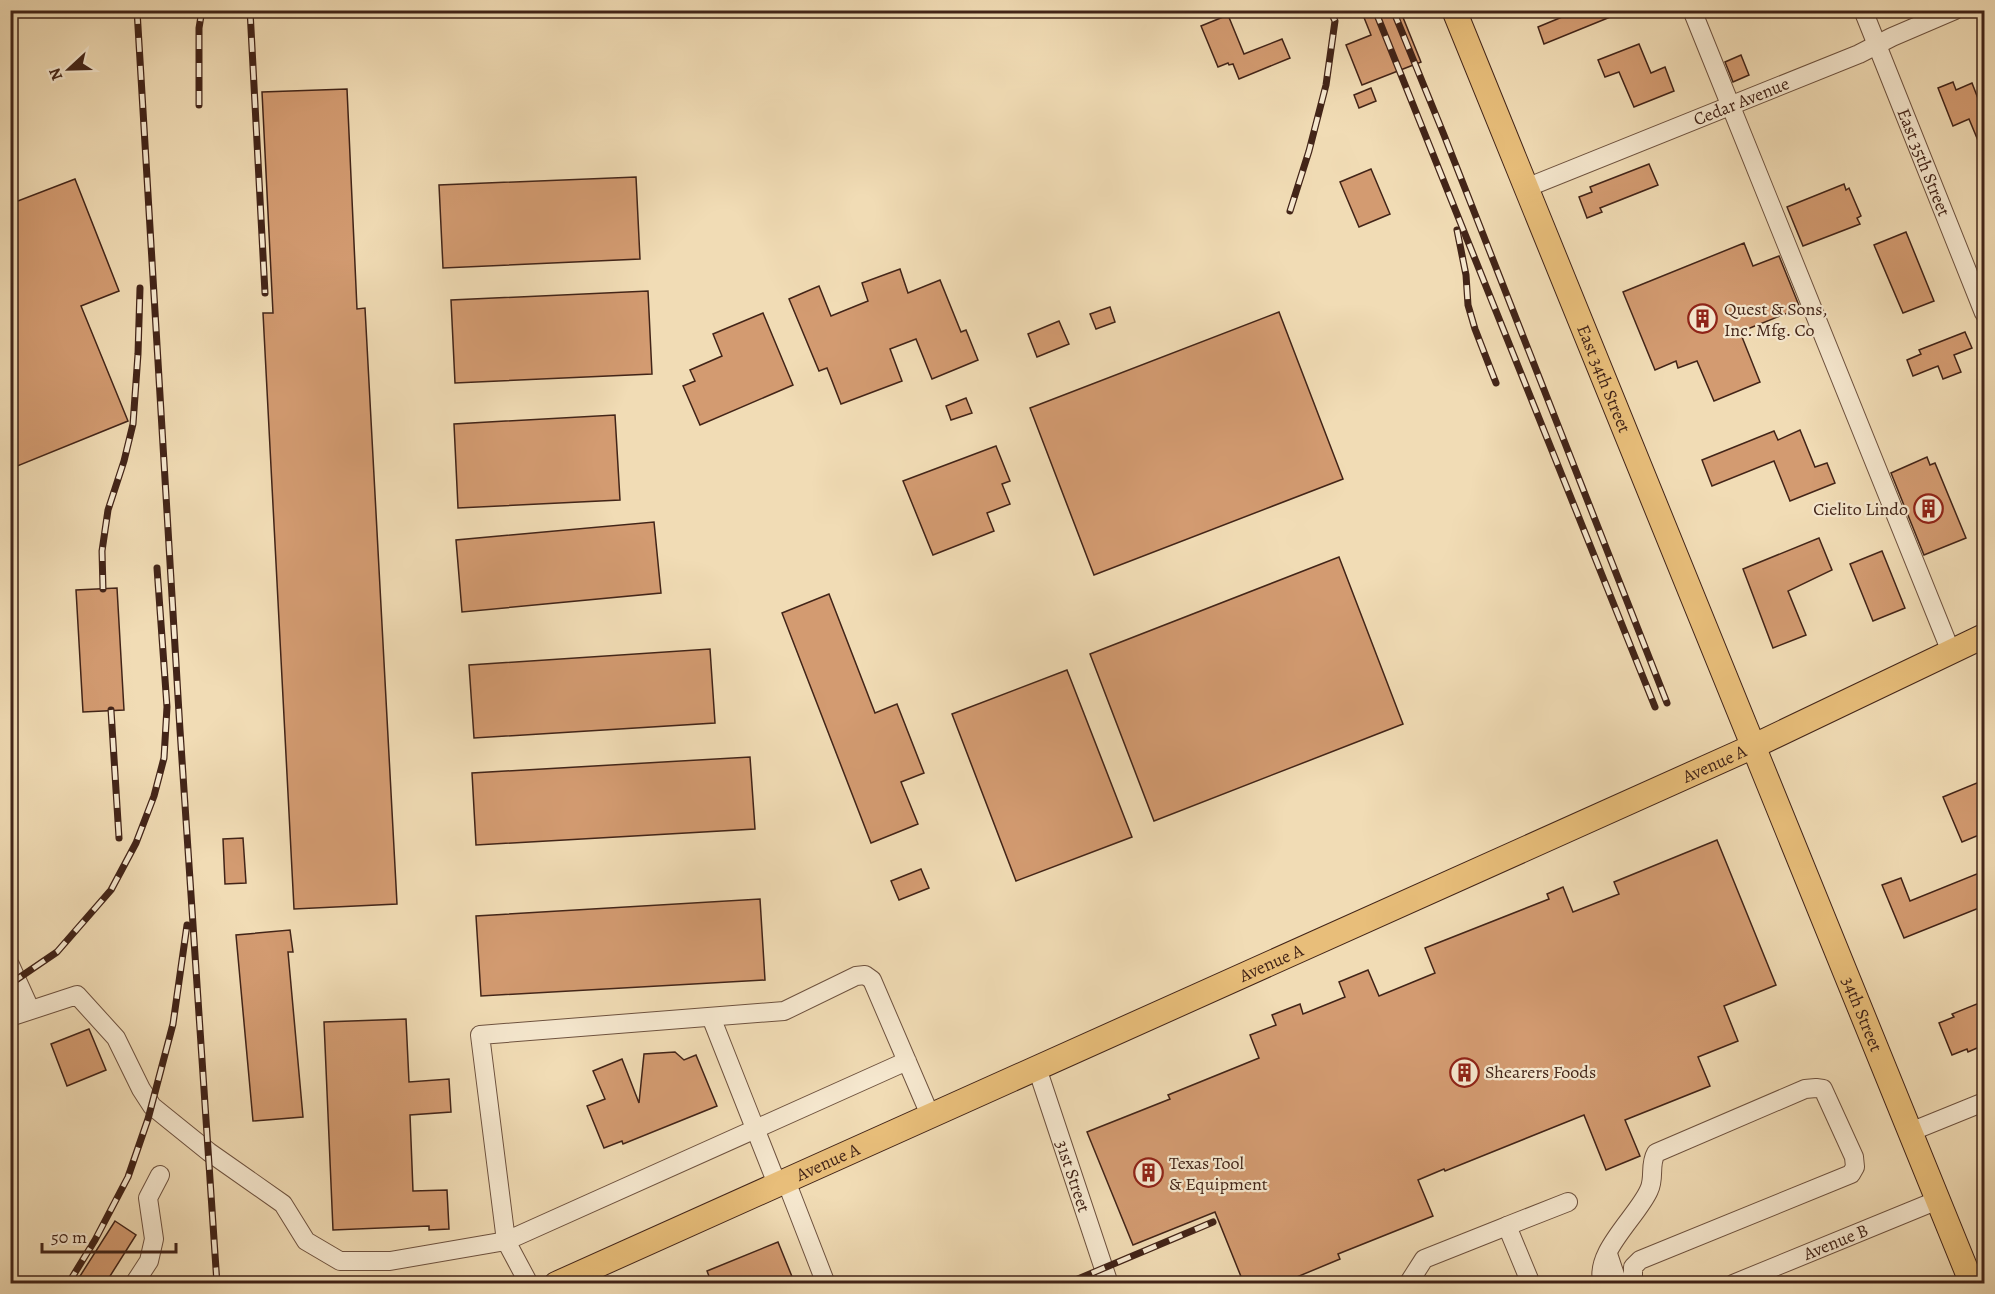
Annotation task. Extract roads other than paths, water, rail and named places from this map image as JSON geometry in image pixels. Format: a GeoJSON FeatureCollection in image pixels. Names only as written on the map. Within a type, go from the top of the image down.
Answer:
{"type":"FeatureCollection","features":[{"type":"Feature","properties":{"kind":"main road","name":"East 34th Street"},"geometry":{"type":"LineString","coordinates":[[1454,10],[1754,746]]}},
{"type":"Feature","properties":{"kind":"main road","name":"Avenue A"},"geometry":{"type":"LineString","coordinates":[[556,1284],[1754,746],[1984,636]]}},
{"type":"Feature","properties":{"kind":"main road","name":"34th Street"},"geometry":{"type":"LineString","coordinates":[[1754,746],[1972,1284]]}},
{"type":"Feature","properties":{"kind":"street"},"geometry":{"type":"LineString","coordinates":[[1692,10],[1951,652]]}},
{"type":"Feature","properties":{"kind":"street","name":"East 35th Street"},"geometry":{"type":"LineString","coordinates":[[1863,10],[1984,314]]}},
{"type":"Feature","properties":{"kind":"street","name":"Cedar Avenue"},"geometry":{"type":"LineString","coordinates":[[1526,188],[1859,54],[1955,10]]}},
{"type":"Feature","properties":{"kind":"street"},"geometry":{"type":"LineString","coordinates":[[10,965],[30,1009]]}},
{"type":"Feature","properties":{"kind":"street"},"geometry":{"type":"LineString","coordinates":[[529,1284],[506,1241],[480,1035],[784,1011],[856,976],[865,975],[872,980],[930,1116]]}},
{"type":"Feature","properties":{"kind":"street"},"geometry":{"type":"LineString","coordinates":[[10,1017],[77,995],[116,1038],[152,1106],[209,1152],[283,1204],[306,1241],[340,1261],[390,1261],[506,1241],[907,1060]]}},
{"type":"Feature","properties":{"kind":"street"},"geometry":{"type":"LineString","coordinates":[[711,1017],[755,1128],[826,1284]]}},
{"type":"Feature","properties":{"kind":"street","name":"31st Street"},"geometry":{"type":"LineString","coordinates":[[1037,1068],[1110,1284]]}},
{"type":"Feature","properties":{"kind":"street"},"geometry":{"type":"LineString","coordinates":[[1603,1284],[1600,1276],[1603,1262],[1651,1187],[1652,1160],[1656,1153],[1805,1089],[1822,1089],[1854,1157],[1855,1167],[1851,1174],[1640,1260],[1633,1267],[1633,1284]]}},
{"type":"Feature","properties":{"kind":"street"},"geometry":{"type":"LineString","coordinates":[[1910,1132],[1984,1102]]}},
{"type":"Feature","properties":{"kind":"street"},"geometry":{"type":"LineString","coordinates":[[134,1284],[149,1261],[154,1239],[148,1198],[160,1175]]}},
{"type":"Feature","properties":{"kind":"street","name":"Avenue B"},"geometry":{"type":"LineString","coordinates":[[1733,1284],[1938,1200]]}},
{"type":"Feature","properties":{"kind":"street"},"geometry":{"type":"LineString","coordinates":[[1408,1284],[1424,1259],[1568,1202]]}},
{"type":"Feature","properties":{"kind":"street"},"geometry":{"type":"LineString","coordinates":[[1507,1226],[1531,1284]]}},
{"type":"Feature","properties":{"kind":"street"},"geometry":{"type":"LineString","coordinates":[[1608,1254],[1618,1284]]}},
{"type":"Feature","properties":{"kind":"railway"},"geometry":{"type":"LineString","coordinates":[[137,10],[180,730],[217,1284]]}},
{"type":"Feature","properties":{"kind":"railway"},"geometry":{"type":"LineString","coordinates":[[199,105],[199,28],[202,10]]}},
{"type":"Feature","properties":{"kind":"railway"},"geometry":{"type":"LineString","coordinates":[[250,10],[265,293]]}},
{"type":"Feature","properties":{"kind":"railway"},"geometry":{"type":"LineString","coordinates":[[1290,211],[1326,85],[1335,21],[1330,10]]}},
{"type":"Feature","properties":{"kind":"railway"},"geometry":{"type":"LineString","coordinates":[[1375,10],[1655,707]]}},
{"type":"Feature","properties":{"kind":"railway"},"geometry":{"type":"LineString","coordinates":[[1393,10],[1667,703]]}},
{"type":"Feature","properties":{"kind":"railway"},"geometry":{"type":"LineString","coordinates":[[1457,230],[1466,275],[1468,305],[1496,383]]}},
{"type":"Feature","properties":{"kind":"railway"},"geometry":{"type":"LineString","coordinates":[[103,589],[102,551],[108,510],[133,424],[140,288]]}},
{"type":"Feature","properties":{"kind":"railway"},"geometry":{"type":"LineString","coordinates":[[10,984],[57,952],[111,890],[136,843],[154,796],[164,758],[167,707],[157,568]]}},
{"type":"Feature","properties":{"kind":"railway"},"geometry":{"type":"LineString","coordinates":[[111,710],[119,838]]}},
{"type":"Feature","properties":{"kind":"railway"},"geometry":{"type":"LineString","coordinates":[[68,1284],[95,1240],[128,1177],[148,1119],[173,1024],[187,925]]}},
{"type":"Feature","properties":{"kind":"railway"},"geometry":{"type":"LineString","coordinates":[[1066,1284],[1213,1222]]}},
{"type":"Feature","properties":{"kind":"place","name":"Quest & Sons, Inc. Mfg. Co"},"geometry":{"type":"Point","coordinates":[1703,319]}},
{"type":"Feature","properties":{"kind":"place","name":"Cielito Lindo"},"geometry":{"type":"Point","coordinates":[1929,509]}},
{"type":"Feature","properties":{"kind":"place","name":"Shearers Foods"},"geometry":{"type":"Point","coordinates":[1464,1072]}},
{"type":"Feature","properties":{"kind":"place","name":"Texas Tool & Equipment"},"geometry":{"type":"Point","coordinates":[1148,1173]}}]}
